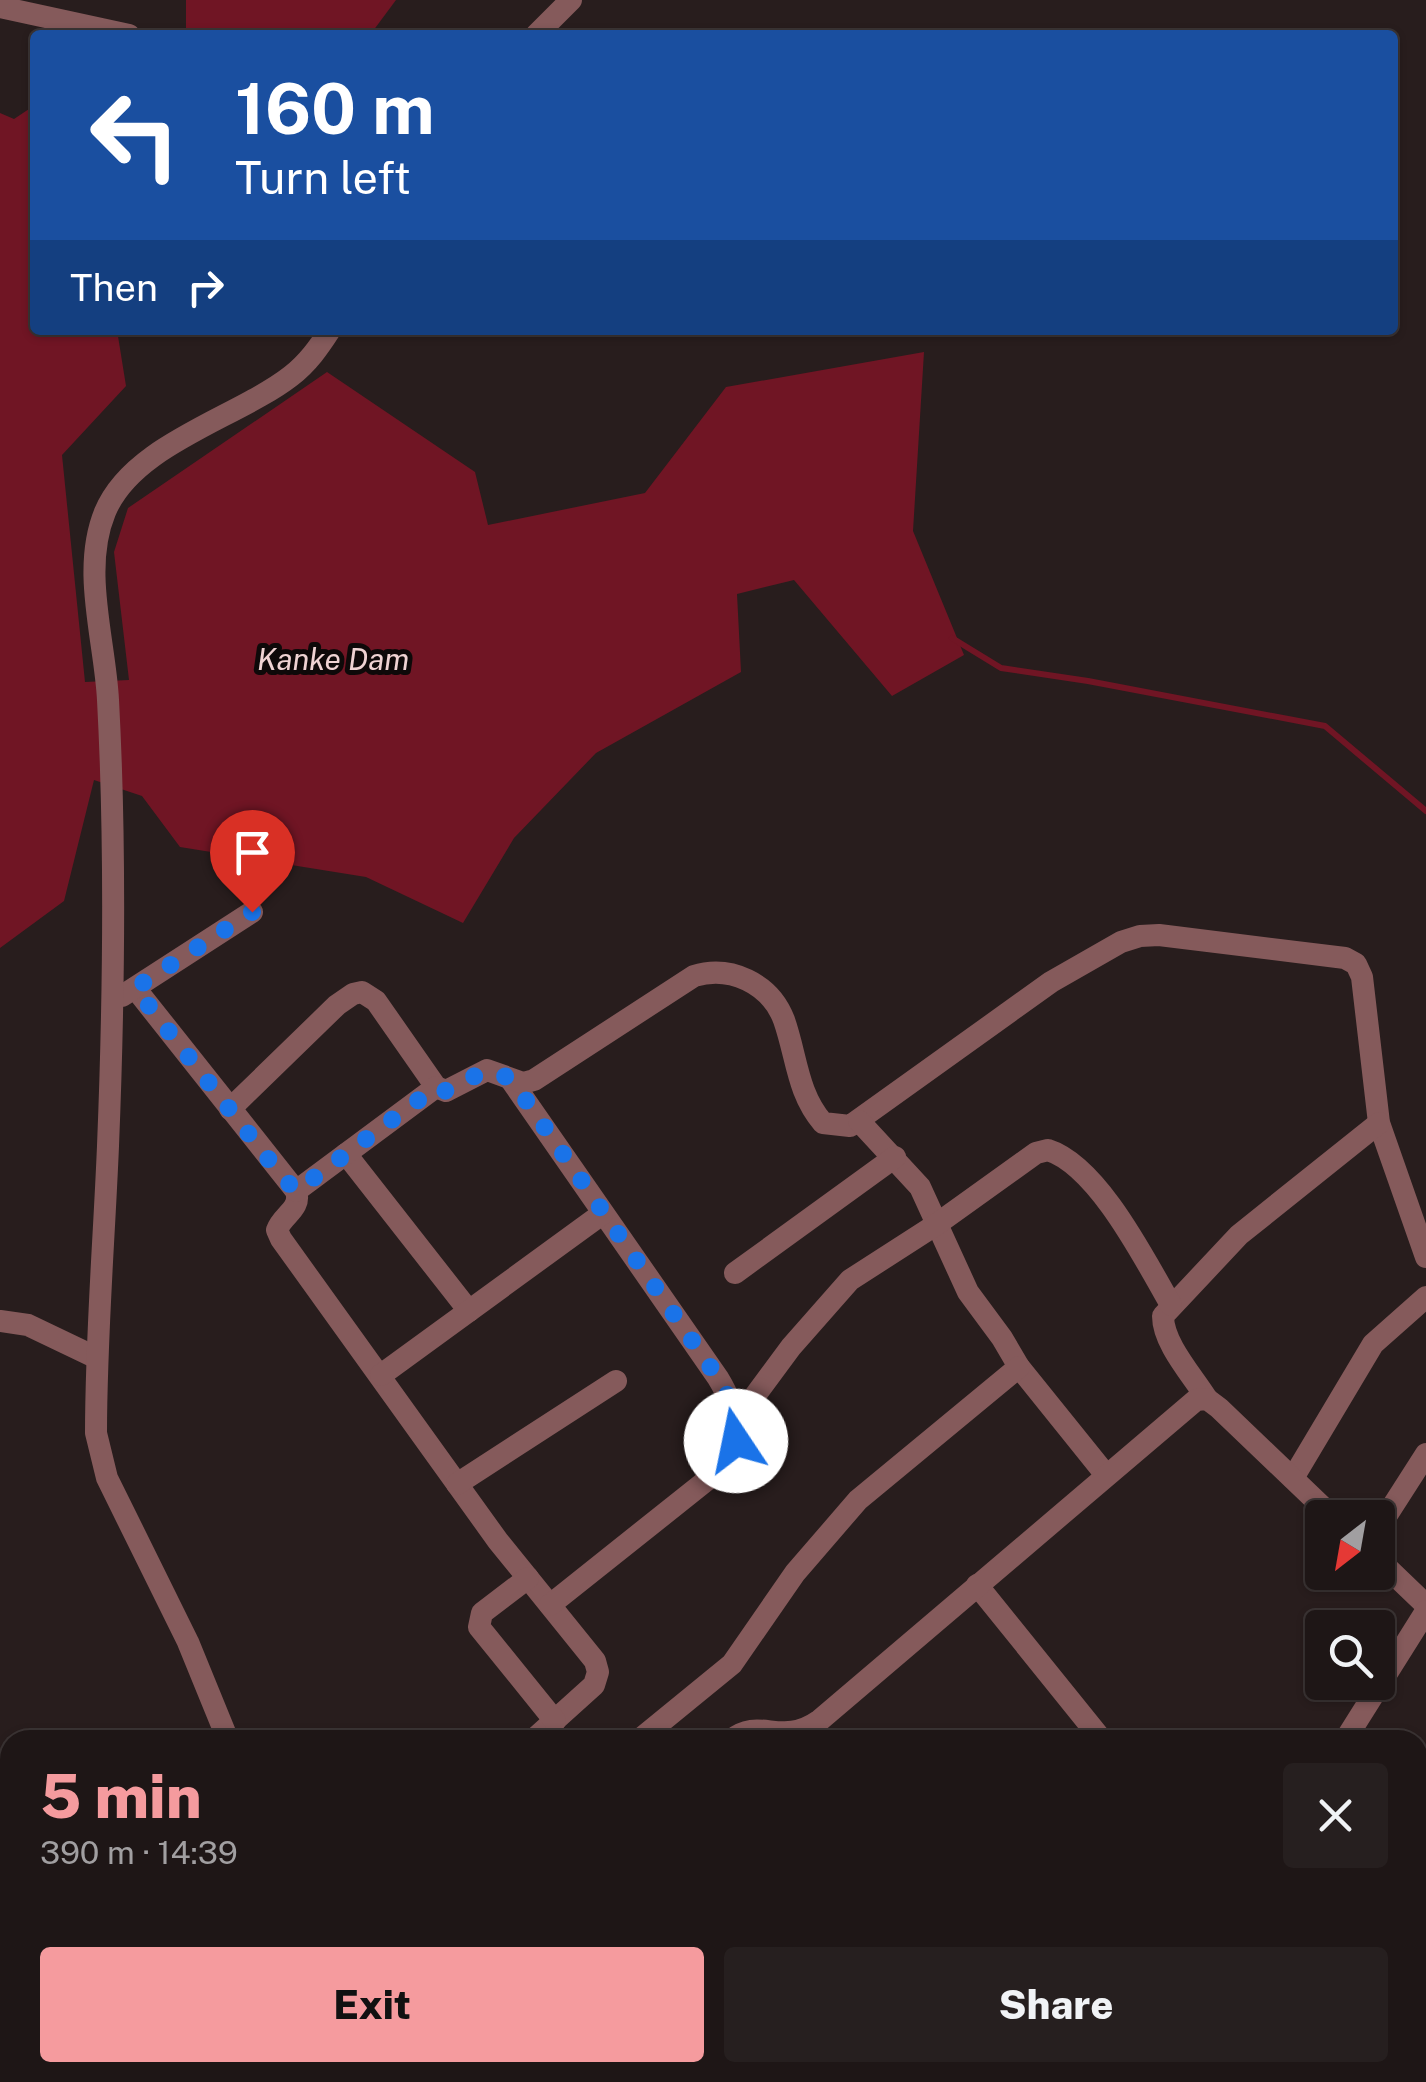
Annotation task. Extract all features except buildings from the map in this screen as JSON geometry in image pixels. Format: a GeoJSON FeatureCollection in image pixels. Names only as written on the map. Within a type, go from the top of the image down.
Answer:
{"type":"FeatureCollection","features":[{"type":"Feature","properties":{"kind":"street"},"geometry":{"type":"LineString","coordinates":[[541,30],[571,0]]}},
{"type":"Feature","properties":{"kind":"street"},"geometry":{"type":"LineString","coordinates":[[13,6],[109,30]]}},
{"type":"Feature","properties":{"kind":"street"},"geometry":{"type":"LineString","coordinates":[[224,1730],[188,1642],[107,1478],[96,1433],[115,830],[107,670],[95,576],[105,512],[120,487],[174,444],[290,377],[315,354],[327,335]]}},
{"type":"Feature","properties":{"kind":"street"},"geometry":{"type":"LineString","coordinates":[[111,1004],[252,912]]}},
{"type":"Feature","properties":{"kind":"street"},"geometry":{"type":"LineString","coordinates":[[230,1110],[338,1005],[362,992],[376,1001],[436,1087],[446,1091],[487,1070],[524,1083],[534,1080],[694,976],[728,971],[749,980],[768,996],[783,1017],[804,1094],[823,1123],[850,1126],[1051,982],[1120,942],[1159,935],[1345,958],[1356,964],[1362,977],[1379,1124],[1426,1257]]}},
{"type":"Feature","properties":{"kind":"street"},"geometry":{"type":"LineString","coordinates":[[135,988],[296,1191],[296,1206],[277,1230],[281,1239],[457,1484],[585,1646],[598,1672],[594,1684],[545,1730]]}},
{"type":"Feature","properties":{"kind":"street"},"geometry":{"type":"LineString","coordinates":[[512,1080],[718,1378],[730,1398],[736,1420],[736,1441],[730,1458],[717,1472],[550,1605]]}},
{"type":"Feature","properties":{"kind":"street"},"geometry":{"type":"LineString","coordinates":[[296,1191],[436,1087]]}},
{"type":"Feature","properties":{"kind":"street"},"geometry":{"type":"LineString","coordinates":[[859,1121],[920,1187],[968,1292],[1019,1367],[1106,1476]]}},
{"type":"Feature","properties":{"kind":"street"},"geometry":{"type":"LineString","coordinates":[[1315,1500],[1207,1400],[1164,1326],[1164,1316],[1240,1235],[1379,1124]]}},
{"type":"Feature","properties":{"kind":"street"},"geometry":{"type":"LineString","coordinates":[[736,1420],[791,1347],[850,1280],[938,1224],[1036,1153],[1048,1150],[1073,1164],[1126,1227],[1171,1305]]}},
{"type":"Feature","properties":{"kind":"street"},"geometry":{"type":"LineString","coordinates":[[346,1154],[469,1311]]}},
{"type":"Feature","properties":{"kind":"street"},"geometry":{"type":"LineString","coordinates":[[735,1272],[895,1157]]}},
{"type":"Feature","properties":{"kind":"street"},"geometry":{"type":"LineString","coordinates":[[381,1375],[602,1214]]}},
{"type":"Feature","properties":{"kind":"street"},"geometry":{"type":"LineString","coordinates":[[1292,1478],[1373,1344],[1426,1297]]}},
{"type":"Feature","properties":{"kind":"street"},"geometry":{"type":"LineString","coordinates":[[0,1321],[28,1325],[97,1358]]}},
{"type":"Feature","properties":{"kind":"street"},"geometry":{"type":"LineString","coordinates":[[651,1730],[732,1664],[795,1573],[858,1500],[1019,1367]]}},
{"type":"Feature","properties":{"kind":"street"},"geometry":{"type":"LineString","coordinates":[[457,1484],[616,1381]]}},
{"type":"Feature","properties":{"kind":"street"},"geometry":{"type":"LineString","coordinates":[[804,1730],[1196,1400],[1207,1400]]}},
{"type":"Feature","properties":{"kind":"street"},"geometry":{"type":"LineString","coordinates":[[1395,1502],[1426,1454]]}},
{"type":"Feature","properties":{"kind":"street"},"geometry":{"type":"LineString","coordinates":[[1350,1730],[1426,1608],[1395,1576]]}},
{"type":"Feature","properties":{"kind":"street"},"geometry":{"type":"LineString","coordinates":[[528,1578],[482,1613],[478,1627],[555,1721]]}},
{"type":"Feature","properties":{"kind":"street"},"geometry":{"type":"LineString","coordinates":[[977,1585],[1094,1730]]}},
{"type":"Feature","properties":{"kind":"water"},"geometry":{"type":"Polygon","coordinates":[[[186,0],[396,0],[374,30],[186,30],[186,0]]]}},
{"type":"Feature","properties":{"kind":"water","name":"Kanke Dam"},"geometry":{"type":"Polygon","coordinates":[[[30,108],[30,335],[118,335],[126,386],[62,455],[85,682],[129,680],[114,552],[128,508],[327,372],[475,472],[488,525],[645,493],[726,387],[924,352],[913,531],[964,655],[892,696],[794,580],[737,594],[741,672],[596,753],[514,838],[463,923],[366,877],[180,847],[142,796],[94,780],[64,901],[0,948],[0,113],[14,119],[30,108]]]}},
{"type":"Feature","properties":{"kind":"waterway"},"geometry":{"type":"LineString","coordinates":[[952,638],[1001,668],[1325,726],[1426,811]]}},
{"type":"Feature","properties":{"kind":"route"},"geometry":{"type":"LineString","coordinates":[[252,912],[135,988],[280,1174],[296,1191],[436,1087],[446,1091],[487,1070],[512,1080],[718,1378],[730,1398],[736,1441]]}}]}
